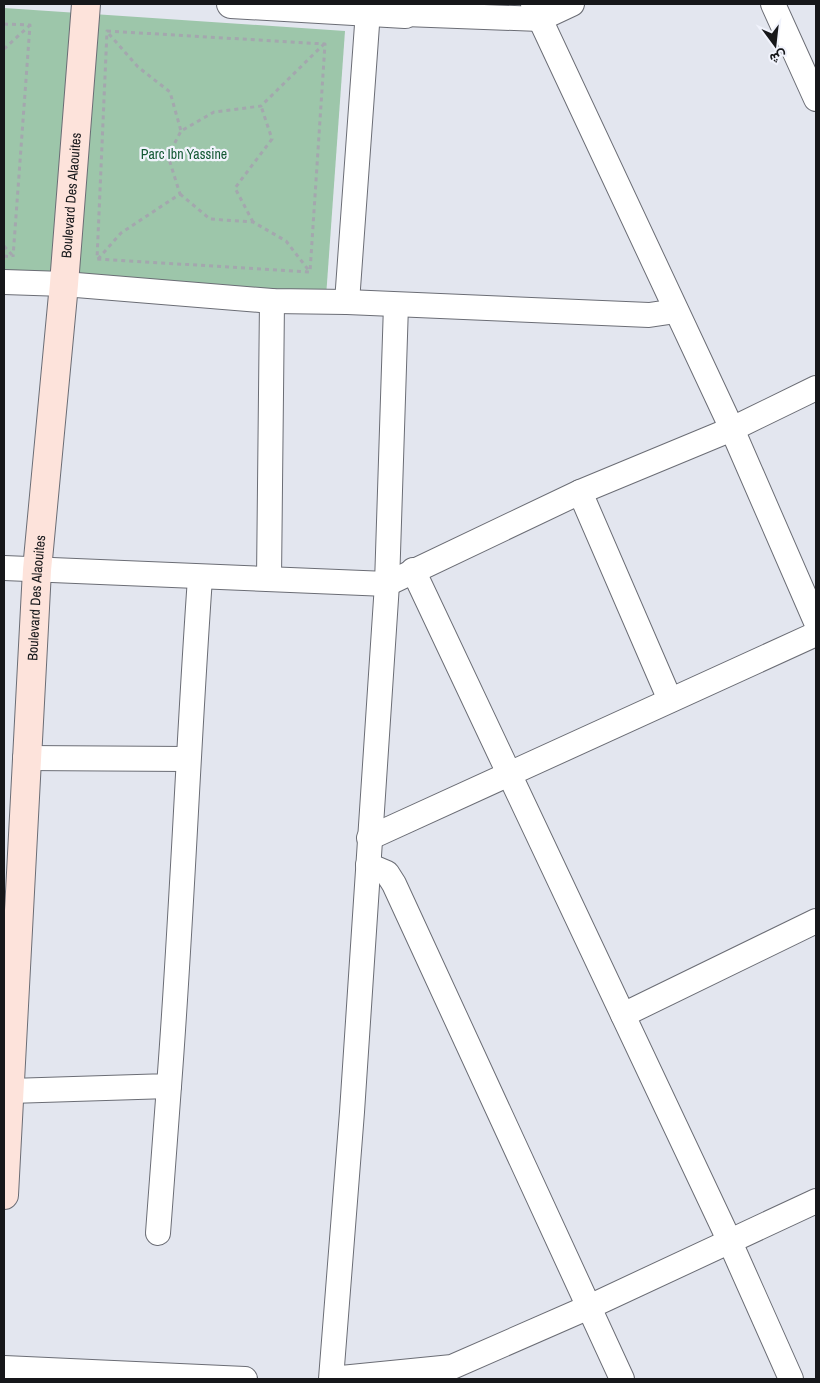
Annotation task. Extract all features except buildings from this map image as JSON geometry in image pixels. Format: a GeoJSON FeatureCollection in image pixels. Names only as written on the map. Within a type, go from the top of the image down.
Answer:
{"type":"FeatureCollection","features":[{"type":"Feature","properties":{"kind":"main road","name":"Boulevard Des Alaouites"},"geometry":{"type":"LineString","coordinates":[[4,1195],[25,758],[37,570],[64,284],[86,4]]}},
{"type":"Feature","properties":{"kind":"street"},"geometry":{"type":"LineString","coordinates":[[231,4],[368,11],[408,9],[536,11],[572,4]]}},
{"type":"Feature","properties":{"kind":"street"},"geometry":{"type":"LineString","coordinates":[[773,4],[816,99]]}},
{"type":"Feature","properties":{"kind":"street"},"geometry":{"type":"LineString","coordinates":[[347,302],[368,11]]}},
{"type":"Feature","properties":{"kind":"street"},"geometry":{"type":"LineString","coordinates":[[536,11],[732,429],[816,622]]}},
{"type":"Feature","properties":{"kind":"street"},"geometry":{"type":"LineString","coordinates":[[4,282],[64,284],[272,301],[347,302],[648,315],[676,311]]}},
{"type":"Feature","properties":{"kind":"street"},"geometry":{"type":"LineString","coordinates":[[269,579],[272,301]]}},
{"type":"Feature","properties":{"kind":"street"},"geometry":{"type":"LineString","coordinates":[[396,305],[387,584],[331,1379],[452,1373],[588,1307],[816,1201]]}},
{"type":"Feature","properties":{"kind":"street"},"geometry":{"type":"LineString","coordinates":[[4,568],[200,578],[387,584],[580,492],[732,429],[816,388]]}},
{"type":"Feature","properties":{"kind":"street"},"geometry":{"type":"LineString","coordinates":[[580,492],[670,700]]}},
{"type":"Feature","properties":{"kind":"street"},"geometry":{"type":"LineString","coordinates":[[413,570],[730,1242],[791,1379]]}},
{"type":"Feature","properties":{"kind":"street"},"geometry":{"type":"LineString","coordinates":[[158,1233],[181,932],[187,759],[200,578]]}},
{"type":"Feature","properties":{"kind":"street"},"geometry":{"type":"LineString","coordinates":[[369,838],[816,634]]}},
{"type":"Feature","properties":{"kind":"street"},"geometry":{"type":"LineString","coordinates":[[25,758],[187,759]]}},
{"type":"Feature","properties":{"kind":"street"},"geometry":{"type":"LineString","coordinates":[[368,865],[387,874],[394,884],[622,1379]]}},
{"type":"Feature","properties":{"kind":"street"},"geometry":{"type":"LineString","coordinates":[[623,1015],[816,921]]}},
{"type":"Feature","properties":{"kind":"street"},"geometry":{"type":"LineString","coordinates":[[10,1091],[169,1086]]}},
{"type":"Feature","properties":{"kind":"street"},"geometry":{"type":"LineString","coordinates":[[4,1368],[244,1379]]}},
{"type":"Feature","properties":{"kind":"path"},"geometry":{"type":"LineString","coordinates":[[4,24],[30,25]]}},
{"type":"Feature","properties":{"kind":"path"},"geometry":{"type":"LineString","coordinates":[[4,49],[30,25]]}},
{"type":"Feature","properties":{"kind":"path"},"geometry":{"type":"LineString","coordinates":[[13,257],[30,25]]}},
{"type":"Feature","properties":{"kind":"path"},"geometry":{"type":"LineString","coordinates":[[107,31],[325,44]]}},
{"type":"Feature","properties":{"kind":"path"},"geometry":{"type":"LineString","coordinates":[[107,31],[138,66],[170,92],[181,131]]}},
{"type":"Feature","properties":{"kind":"path"},"geometry":{"type":"LineString","coordinates":[[97,259],[107,31]]}},
{"type":"Feature","properties":{"kind":"path"},"geometry":{"type":"LineString","coordinates":[[310,272],[286,241],[253,222],[210,219],[180,194],[168,156],[181,131],[214,112],[261,106],[325,44]]}},
{"type":"Feature","properties":{"kind":"path"},"geometry":{"type":"LineString","coordinates":[[310,272],[325,44]]}},
{"type":"Feature","properties":{"kind":"path"},"geometry":{"type":"LineString","coordinates":[[253,222],[235,188],[272,139],[261,106]]}},
{"type":"Feature","properties":{"kind":"path"},"geometry":{"type":"LineString","coordinates":[[97,259],[121,233],[180,194]]}},
{"type":"Feature","properties":{"kind":"path"},"geometry":{"type":"LineString","coordinates":[[4,246],[13,257]]}},
{"type":"Feature","properties":{"kind":"path"},"geometry":{"type":"LineString","coordinates":[[4,256],[13,257]]}},
{"type":"Feature","properties":{"kind":"path"},"geometry":{"type":"LineString","coordinates":[[97,259],[310,272]]}},
{"type":"Feature","properties":{"kind":"green space","name":"Parc Ibn Yassine"},"geometry":{"type":"Polygon","coordinates":[[[4,8],[345,31],[326,297],[4,275],[4,8]]]}}]}
